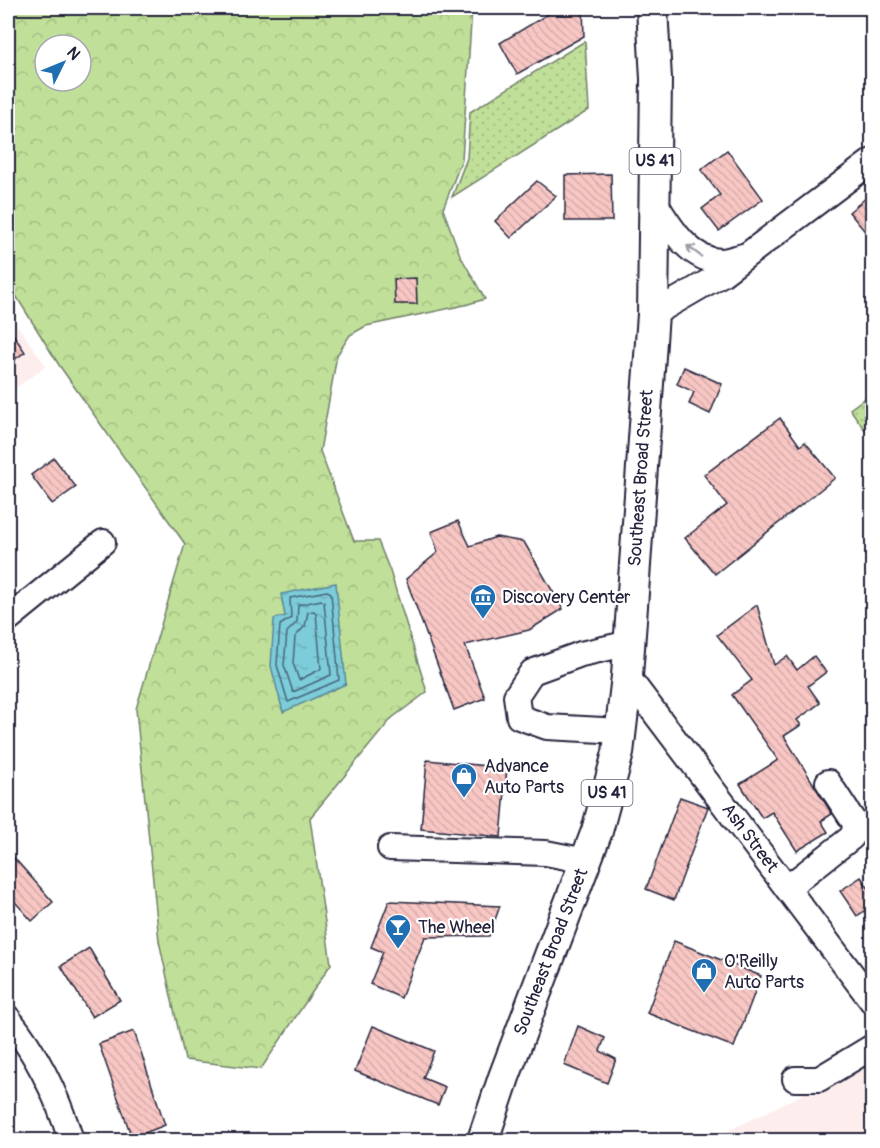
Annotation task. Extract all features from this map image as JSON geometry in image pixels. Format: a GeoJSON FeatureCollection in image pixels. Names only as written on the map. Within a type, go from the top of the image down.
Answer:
{"type":"FeatureCollection","features":[{"type":"Feature","properties":{"kind":"main road","name":"Southeast Broad Street"},"geometry":{"type":"LineString","coordinates":[[483,1140],[504,1077],[597,831],[618,753],[630,643],[653,314],[656,79],[652,8]]}},
{"type":"Feature","properties":{"kind":"street"},"geometry":{"type":"LineString","coordinates":[[653,314],[722,274],[873,161]]}},
{"type":"Feature","properties":{"kind":"street"},"geometry":{"type":"LineString","coordinates":[[654,201],[678,236],[692,251],[705,258],[722,261],[749,254]]}},
{"type":"Feature","properties":{"kind":"street"},"geometry":{"type":"LineString","coordinates":[[8,619],[103,542]]}},
{"type":"Feature","properties":{"kind":"street"},"geometry":{"type":"LineString","coordinates":[[621,731],[547,727],[519,717],[516,696],[532,672],[581,654],[630,643]]}},
{"type":"Feature","properties":{"kind":"street","name":"Ash Street"},"geometry":{"type":"LineString","coordinates":[[627,676],[873,1001]]}},
{"type":"Feature","properties":{"kind":"street"},"geometry":{"type":"LineString","coordinates":[[787,888],[852,837],[856,825],[828,782]]}},
{"type":"Feature","properties":{"kind":"street"},"geometry":{"type":"LineString","coordinates":[[390,848],[546,853],[586,861]]}},
{"type":"Feature","properties":{"kind":"street"},"geometry":{"type":"LineString","coordinates":[[8,1018],[43,1067],[72,1140]]}},
{"type":"Feature","properties":{"kind":"street"},"geometry":{"type":"LineString","coordinates":[[795,1079],[819,1079],[873,1047]]}},
{"type":"Feature","properties":{"kind":"shaded area"},"geometry":{"type":"Polygon","coordinates":[[[8,312],[46,366],[8,394],[8,312]]]}},
{"type":"Feature","properties":{"kind":"shaded area"},"geometry":{"type":"Polygon","coordinates":[[[872,1060],[872,1140],[725,1140],[724,1133],[872,1060]]]}},
{"type":"Feature","properties":{"kind":"green space"},"geometry":{"type":"Polygon","coordinates":[[[8,8],[472,8],[462,159],[443,209],[460,255],[485,299],[366,326],[350,335],[337,355],[320,451],[354,541],[378,541],[390,571],[427,692],[392,718],[310,818],[331,964],[261,1069],[185,1060],[159,941],[136,709],[185,544],[59,365],[8,283],[8,8]]]}},
{"type":"Feature","properties":{"kind":"green space"},"geometry":{"type":"Polygon","coordinates":[[[585,41],[589,110],[452,197],[467,158],[470,112],[585,41]]]}},
{"type":"Feature","properties":{"kind":"green space"},"geometry":{"type":"Polygon","coordinates":[[[872,393],[872,440],[850,409],[872,393]]]}},
{"type":"Feature","properties":{"kind":"water"},"geometry":{"type":"Polygon","coordinates":[[[336,583],[346,684],[283,712],[271,666],[274,619],[285,616],[281,594],[336,583]]]}},
{"type":"Feature","properties":{"kind":"building"},"geometry":{"type":"Polygon","coordinates":[[[558,8],[583,8],[584,36],[517,74],[500,43],[558,8]]]}},
{"type":"Feature","properties":{"kind":"building"},"geometry":{"type":"Polygon","coordinates":[[[727,150],[763,199],[719,231],[702,209],[720,195],[701,170],[727,150]]]}},
{"type":"Feature","properties":{"kind":"building"},"geometry":{"type":"Polygon","coordinates":[[[611,174],[612,221],[565,221],[565,175],[611,174]]]}},
{"type":"Feature","properties":{"kind":"building"},"geometry":{"type":"Polygon","coordinates":[[[537,181],[556,196],[511,238],[495,221],[537,181]]]}},
{"type":"Feature","properties":{"kind":"building"},"geometry":{"type":"Polygon","coordinates":[[[873,192],[873,241],[849,212],[873,192]]]}},
{"type":"Feature","properties":{"kind":"building"},"geometry":{"type":"Polygon","coordinates":[[[416,278],[417,304],[395,304],[394,279],[416,278]]]}},
{"type":"Feature","properties":{"kind":"building"},"geometry":{"type":"Polygon","coordinates":[[[8,327],[25,352],[8,364],[8,327]]]}},
{"type":"Feature","properties":{"kind":"building"},"geometry":{"type":"Polygon","coordinates":[[[684,367],[722,384],[710,414],[689,404],[694,392],[677,384],[684,367]]]}},
{"type":"Feature","properties":{"kind":"building"},"geometry":{"type":"Polygon","coordinates":[[[780,418],[800,446],[805,442],[835,478],[715,574],[685,538],[727,505],[704,475],[780,418]]]}},
{"type":"Feature","properties":{"kind":"building"},"geometry":{"type":"Polygon","coordinates":[[[54,458],[76,487],[52,504],[31,475],[54,458]]]}},
{"type":"Feature","properties":{"kind":"building","name":"Discovery Center"},"geometry":{"type":"Polygon","coordinates":[[[458,521],[470,546],[496,537],[524,542],[563,609],[529,630],[465,645],[485,698],[454,710],[406,579],[438,552],[431,532],[458,521]]]}},
{"type":"Feature","properties":{"kind":"building"},"geometry":{"type":"Polygon","coordinates":[[[757,605],[774,665],[787,656],[797,670],[814,656],[826,672],[808,686],[820,703],[797,720],[801,725],[784,736],[832,814],[821,821],[828,832],[797,851],[772,812],[762,818],[740,784],[778,760],[732,695],[752,680],[717,635],[757,605]]]}},
{"type":"Feature","properties":{"kind":"building","name":"Advance Auto Parts"},"geometry":{"type":"Polygon","coordinates":[[[427,760],[507,768],[501,837],[421,829],[427,760]]]}},
{"type":"Feature","properties":{"kind":"building"},"geometry":{"type":"Polygon","coordinates":[[[680,797],[708,807],[674,900],[646,889],[680,797]]]}},
{"type":"Feature","properties":{"kind":"building"},"geometry":{"type":"Polygon","coordinates":[[[8,851],[53,902],[32,921],[8,894],[8,851]]]}},
{"type":"Feature","properties":{"kind":"building"},"geometry":{"type":"Polygon","coordinates":[[[861,877],[873,895],[873,905],[857,916],[840,891],[861,877]]]}},
{"type":"Feature","properties":{"kind":"building","name":"The Wheel"},"geometry":{"type":"Polygon","coordinates":[[[389,901],[500,906],[489,936],[425,937],[401,998],[370,984],[383,952],[371,947],[389,901]]]}},
{"type":"Feature","properties":{"kind":"building","name":"O'Reilly Auto Parts"},"geometry":{"type":"Polygon","coordinates":[[[674,941],[761,976],[734,1047],[647,1013],[674,941]]]}},
{"type":"Feature","properties":{"kind":"building"},"geometry":{"type":"Polygon","coordinates":[[[89,948],[120,1000],[92,1017],[61,966],[89,948]]]}},
{"type":"Feature","properties":{"kind":"building"},"geometry":{"type":"Polygon","coordinates":[[[373,1026],[434,1051],[423,1078],[445,1087],[438,1105],[355,1071],[373,1026]]]}},
{"type":"Feature","properties":{"kind":"building"},"geometry":{"type":"Polygon","coordinates":[[[578,1026],[605,1038],[600,1051],[616,1059],[607,1083],[564,1065],[578,1026]]]}},
{"type":"Feature","properties":{"kind":"building"},"geometry":{"type":"Polygon","coordinates":[[[134,1031],[165,1125],[132,1138],[99,1044],[134,1031]]]}},
{"type":"Feature","properties":{"kind":"place","name":"Discovery Center"},"geometry":{"type":"Point","coordinates":[483,620]}},
{"type":"Feature","properties":{"kind":"place","name":"Advance Auto Parts"},"geometry":{"type":"Point","coordinates":[464,799]}},
{"type":"Feature","properties":{"kind":"place","name":"The Wheel"},"geometry":{"type":"Point","coordinates":[398,950]}},
{"type":"Feature","properties":{"kind":"place","name":"O'Reilly Auto Parts"},"geometry":{"type":"Point","coordinates":[704,994]}}]}
